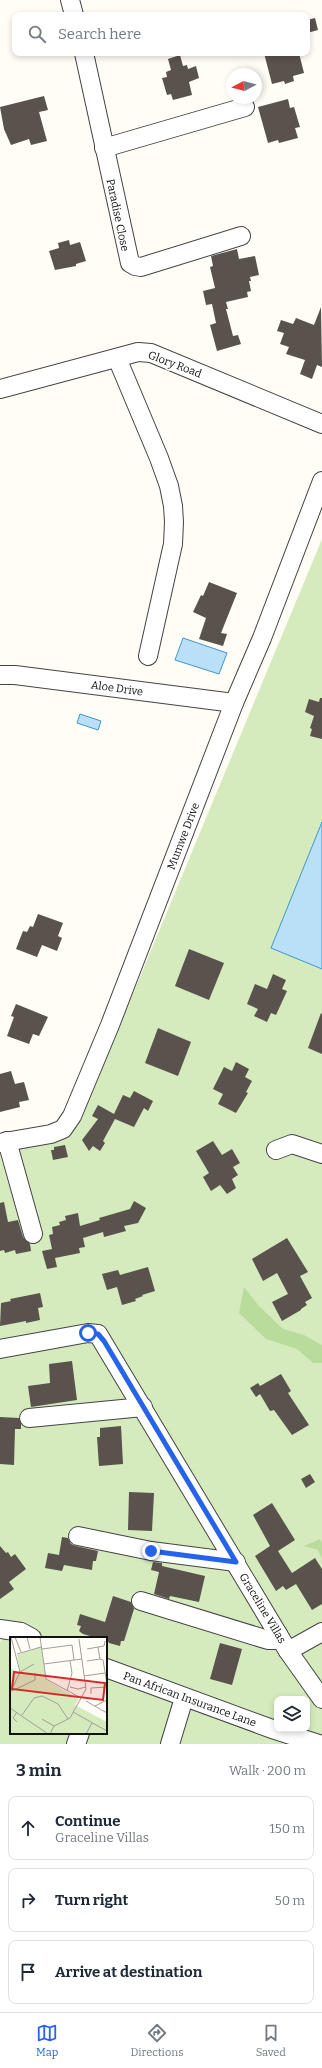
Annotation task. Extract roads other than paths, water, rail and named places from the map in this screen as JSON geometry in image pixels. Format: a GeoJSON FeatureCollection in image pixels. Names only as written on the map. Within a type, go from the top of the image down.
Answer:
{"type":"FeatureCollection","features":[{"type":"Feature","properties":{"kind":"street"},"geometry":{"type":"LineString","coordinates":[[70,0],[73,12]]}},
{"type":"Feature","properties":{"kind":"street","name":"Paradise Close"},"geometry":{"type":"LineString","coordinates":[[85,56],[127,256],[130,263],[141,267],[241,236]]}},
{"type":"Feature","properties":{"kind":"street"},"geometry":{"type":"LineString","coordinates":[[104,148],[245,107]]}},
{"type":"Feature","properties":{"kind":"street","name":"Glory Road"},"geometry":{"type":"LineString","coordinates":[[0,388],[138,352],[151,353],[322,424]]}},
{"type":"Feature","properties":{"kind":"street"},"geometry":{"type":"LineString","coordinates":[[117,358],[159,458],[169,486],[173,506],[173,544],[148,656]]}},
{"type":"Feature","properties":{"kind":"street","name":"Mumwe Drive"},"geometry":{"type":"LineString","coordinates":[[3,1142],[51,1134],[63,1129],[72,1116],[110,1025],[234,703],[262,638],[322,481]]}},
{"type":"Feature","properties":{"kind":"street","name":"Aloe Drive"},"geometry":{"type":"LineString","coordinates":[[0,675],[22,676],[234,703]]}},
{"type":"Feature","properties":{"kind":"street"},"geometry":{"type":"LineString","coordinates":[[3,1142],[33,1234]]}},
{"type":"Feature","properties":{"kind":"street"},"geometry":{"type":"LineString","coordinates":[[276,1150],[292,1144],[322,1154]]}},
{"type":"Feature","properties":{"kind":"street","name":"Graceline Villas"},"geometry":{"type":"LineString","coordinates":[[0,1349],[88,1333],[98,1334],[288,1651],[322,1699]]}},
{"type":"Feature","properties":{"kind":"street"},"geometry":{"type":"LineString","coordinates":[[29,1418],[143,1407]]}},
{"type":"Feature","properties":{"kind":"street"},"geometry":{"type":"LineString","coordinates":[[78,1536],[151,1551],[236,1562]]}},
{"type":"Feature","properties":{"kind":"street"},"geometry":{"type":"LineString","coordinates":[[141,1601],[268,1640],[276,1640],[278,1634]]}},
{"type":"Feature","properties":{"kind":"street"},"geometry":{"type":"LineString","coordinates":[[0,1629],[21,1632],[30,1637]]}},
{"type":"Feature","properties":{"kind":"street"},"geometry":{"type":"LineString","coordinates":[[288,1651],[322,1632]]}},
{"type":"Feature","properties":{"kind":"street","name":"Pan African Insurance Lane"},"geometry":{"type":"LineString","coordinates":[[107,1668],[184,1698],[274,1730],[319,1744]]}},
{"type":"Feature","properties":{"kind":"street"},"geometry":{"type":"LineString","coordinates":[[170,1744],[184,1698]]}},
{"type":"Feature","properties":{"kind":"street"},"geometry":{"type":"LineString","coordinates":[[76,1744],[80,1734]]}},
{"type":"Feature","properties":{"kind":"water"},"geometry":{"type":"Polygon","coordinates":[[[183,638],[227,653],[219,674],[175,660],[183,638]]]}},
{"type":"Feature","properties":{"kind":"water"},"geometry":{"type":"Polygon","coordinates":[[[80,714],[101,721],[98,730],[77,723],[80,714]]]}},
{"type":"Feature","properties":{"kind":"water"},"geometry":{"type":"Polygon","coordinates":[[[322,822],[322,969],[271,948],[322,822]]]}}]}
